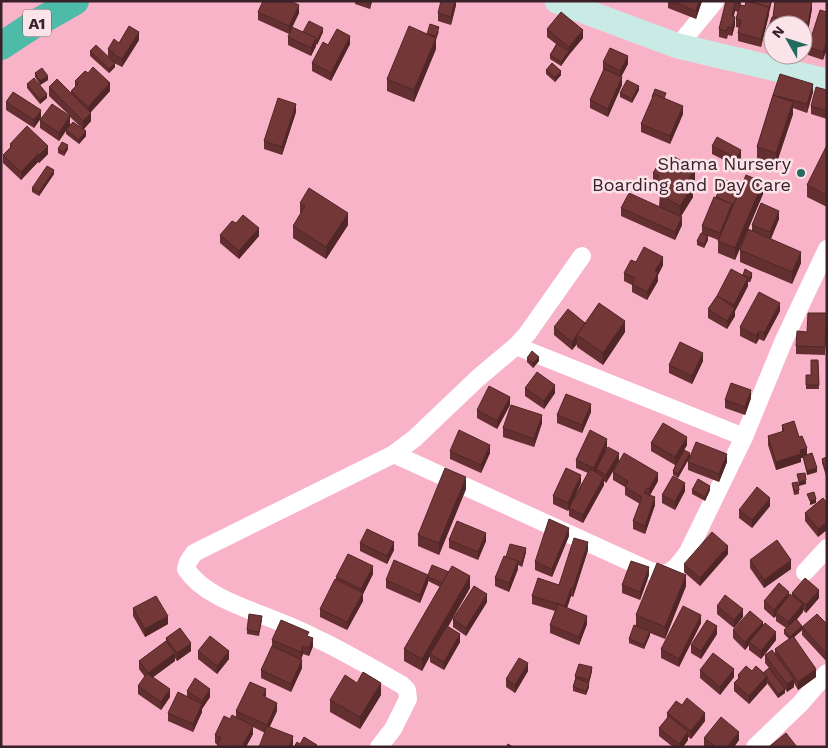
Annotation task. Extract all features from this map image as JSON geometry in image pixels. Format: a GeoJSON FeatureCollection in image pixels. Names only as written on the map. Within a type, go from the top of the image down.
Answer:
{"type":"FeatureCollection","features":[{"type":"Feature","properties":{"kind":"highway","name":"A1"},"geometry":{"type":"LineString","coordinates":[[1,46],[75,1]]}},
{"type":"Feature","properties":{"kind":"street"},"geometry":{"type":"LineString","coordinates":[[557,1],[678,46],[827,80]]}},
{"type":"Feature","properties":{"kind":"street"},"geometry":{"type":"LineString","coordinates":[[678,46],[715,1]]}},
{"type":"Feature","properties":{"kind":"street"},"geometry":{"type":"LineString","coordinates":[[394,454],[648,570],[661,574],[670,572],[688,552],[744,437],[784,340],[827,249]]}},
{"type":"Feature","properties":{"kind":"street"},"geometry":{"type":"LineString","coordinates":[[379,747],[394,729],[408,699],[407,690],[402,685],[329,644],[216,596],[192,578],[186,569],[188,562],[194,553],[394,454],[516,346],[527,334],[582,256]]}},
{"type":"Feature","properties":{"kind":"street"},"geometry":{"type":"LineString","coordinates":[[516,346],[744,437]]}},
{"type":"Feature","properties":{"kind":"street"},"geometry":{"type":"LineString","coordinates":[[806,572],[827,548]]}},
{"type":"Feature","properties":{"kind":"street"},"geometry":{"type":"LineString","coordinates":[[755,747],[800,704],[827,672]]}},
{"type":"Feature","properties":{"kind":"building"},"geometry":{"type":"Polygon","coordinates":[[[263,1],[291,1],[299,5],[289,26],[258,12],[263,1]]]}},
{"type":"Feature","properties":{"kind":"building"},"geometry":{"type":"Polygon","coordinates":[[[441,1],[455,1],[451,17],[438,13],[441,1]]]}},
{"type":"Feature","properties":{"kind":"building"},"geometry":{"type":"Polygon","coordinates":[[[671,1],[699,1],[696,11],[671,1]]]}},
{"type":"Feature","properties":{"kind":"building"},"geometry":{"type":"Polygon","coordinates":[[[726,1],[739,1],[739,4],[735,3],[732,16],[735,17],[732,28],[728,27],[727,31],[719,29],[726,1]]]}},
{"type":"Feature","properties":{"kind":"building"},"geometry":{"type":"Polygon","coordinates":[[[746,1],[769,7],[767,15],[763,15],[761,39],[738,33],[741,20],[736,19],[740,5],[745,6],[746,1]]]}},
{"type":"Feature","properties":{"kind":"building"},"geometry":{"type":"Polygon","coordinates":[[[747,1],[771,1],[769,9],[769,7],[747,1]]]}},
{"type":"Feature","properties":{"kind":"building"},"geometry":{"type":"Polygon","coordinates":[[[775,1],[812,1],[809,15],[773,15],[775,1]]]}},
{"type":"Feature","properties":{"kind":"building"},"geometry":{"type":"Polygon","coordinates":[[[820,10],[827,12],[827,41],[823,52],[813,49],[813,32],[820,10]]]}},
{"type":"Feature","properties":{"kind":"building"},"geometry":{"type":"Polygon","coordinates":[[[561,12],[583,30],[569,47],[547,29],[561,12]]]}},
{"type":"Feature","properties":{"kind":"building"},"geometry":{"type":"Polygon","coordinates":[[[309,21],[323,28],[317,41],[316,38],[303,32],[309,21]]]}},
{"type":"Feature","properties":{"kind":"building"},"geometry":{"type":"Polygon","coordinates":[[[430,24],[439,27],[436,36],[427,34],[430,24]]]}},
{"type":"Feature","properties":{"kind":"building"},"geometry":{"type":"Polygon","coordinates":[[[129,26],[139,32],[122,59],[108,49],[114,39],[119,43],[129,26]]]}},
{"type":"Feature","properties":{"kind":"building"},"geometry":{"type":"Polygon","coordinates":[[[409,26],[436,38],[414,90],[387,79],[409,26]]]}},
{"type":"Feature","properties":{"kind":"building"},"geometry":{"type":"Polygon","coordinates":[[[292,27],[316,38],[311,48],[288,37],[292,27]]]}},
{"type":"Feature","properties":{"kind":"building"},"geometry":{"type":"Polygon","coordinates":[[[337,29],[350,36],[331,73],[312,63],[323,42],[328,45],[337,29]]]}},
{"type":"Feature","properties":{"kind":"building"},"geometry":{"type":"Polygon","coordinates":[[[557,44],[569,51],[561,62],[550,55],[557,44]]]}},
{"type":"Feature","properties":{"kind":"building"},"geometry":{"type":"Polygon","coordinates":[[[96,45],[115,63],[109,69],[90,51],[96,45]]]}},
{"type":"Feature","properties":{"kind":"building"},"geometry":{"type":"Polygon","coordinates":[[[610,48],[628,56],[620,71],[603,62],[610,48]]]}},
{"type":"Feature","properties":{"kind":"building"},"geometry":{"type":"Polygon","coordinates":[[[552,63],[561,71],[555,78],[546,70],[552,63]]]}},
{"type":"Feature","properties":{"kind":"building"},"geometry":{"type":"Polygon","coordinates":[[[93,67],[110,83],[88,107],[71,91],[78,84],[75,81],[85,71],[88,73],[93,67]]]}},
{"type":"Feature","properties":{"kind":"building"},"geometry":{"type":"Polygon","coordinates":[[[42,68],[48,76],[40,81],[35,73],[42,68]]]}},
{"type":"Feature","properties":{"kind":"building"},"geometry":{"type":"Polygon","coordinates":[[[604,69],[622,77],[608,109],[590,100],[604,69]]]}},
{"type":"Feature","properties":{"kind":"building"},"geometry":{"type":"Polygon","coordinates":[[[780,74],[813,84],[807,104],[773,95],[780,74]]]}},
{"type":"Feature","properties":{"kind":"building"},"geometry":{"type":"Polygon","coordinates":[[[34,78],[47,94],[40,100],[27,84],[34,78]]]}},
{"type":"Feature","properties":{"kind":"building"},"geometry":{"type":"Polygon","coordinates":[[[57,79],[91,113],[83,121],[49,87],[57,79]]]}},
{"type":"Feature","properties":{"kind":"building"},"geometry":{"type":"Polygon","coordinates":[[[627,80],[639,86],[632,99],[620,93],[627,80]]]}},
{"type":"Feature","properties":{"kind":"building"},"geometry":{"type":"Polygon","coordinates":[[[816,87],[827,90],[827,111],[811,106],[816,87]]]}},
{"type":"Feature","properties":{"kind":"building"},"geometry":{"type":"Polygon","coordinates":[[[655,89],[666,93],[664,98],[654,94],[652,97],[655,89]]]}},
{"type":"Feature","properties":{"kind":"building"},"geometry":{"type":"Polygon","coordinates":[[[13,92],[41,110],[34,120],[6,102],[13,92]]]}},
{"type":"Feature","properties":{"kind":"building"},"geometry":{"type":"Polygon","coordinates":[[[654,94],[683,106],[670,136],[641,124],[654,94]]]}},
{"type":"Feature","properties":{"kind":"building"},"geometry":{"type":"Polygon","coordinates":[[[773,95],[793,102],[776,153],[757,147],[773,95]]]}},
{"type":"Feature","properties":{"kind":"building"},"geometry":{"type":"Polygon","coordinates":[[[278,98],[296,104],[282,147],[264,141],[278,98]]]}},
{"type":"Feature","properties":{"kind":"building"},"geometry":{"type":"Polygon","coordinates":[[[52,104],[70,116],[59,133],[40,120],[52,104]]]}},
{"type":"Feature","properties":{"kind":"building"},"geometry":{"type":"Polygon","coordinates":[[[73,122],[86,131],[79,140],[66,130],[73,122]]]}},
{"type":"Feature","properties":{"kind":"building"},"geometry":{"type":"Polygon","coordinates":[[[27,126],[48,146],[21,172],[3,155],[12,146],[10,144],[27,126]]]}},
{"type":"Feature","properties":{"kind":"building"},"geometry":{"type":"Polygon","coordinates":[[[717,137],[741,150],[736,158],[712,146],[717,137]]]}},
{"type":"Feature","properties":{"kind":"building"},"geometry":{"type":"Polygon","coordinates":[[[62,142],[68,145],[64,152],[58,149],[62,142]]]}},
{"type":"Feature","properties":{"kind":"building"},"geometry":{"type":"Polygon","coordinates":[[[827,145],[827,195],[807,185],[827,145]]]}},
{"type":"Feature","properties":{"kind":"building"},"geometry":{"type":"Polygon","coordinates":[[[671,155],[695,169],[687,182],[693,185],[680,206],[659,194],[665,185],[656,180],[659,176],[653,173],[661,160],[666,163],[671,155]]]}},
{"type":"Feature","properties":{"kind":"building"},"geometry":{"type":"Polygon","coordinates":[[[47,166],[54,170],[39,192],[32,188],[47,166]]]}},
{"type":"Feature","properties":{"kind":"building"},"geometry":{"type":"Polygon","coordinates":[[[746,175],[763,182],[735,248],[718,241],[746,175]]]}},
{"type":"Feature","properties":{"kind":"building"},"geometry":{"type":"Polygon","coordinates":[[[722,179],[728,181],[725,188],[719,185],[722,179]]]}},
{"type":"Feature","properties":{"kind":"building"},"geometry":{"type":"Polygon","coordinates":[[[731,180],[742,186],[739,192],[728,186],[731,180]]]}},
{"type":"Feature","properties":{"kind":"building"},"geometry":{"type":"Polygon","coordinates":[[[309,188],[348,213],[326,247],[293,226],[305,206],[300,203],[309,188]]]}},
{"type":"Feature","properties":{"kind":"building"},"geometry":{"type":"Polygon","coordinates":[[[720,188],[738,195],[733,205],[716,197],[720,188]]]}},
{"type":"Feature","properties":{"kind":"building"},"geometry":{"type":"Polygon","coordinates":[[[629,193],[682,217],[675,232],[621,208],[629,193]]]}},
{"type":"Feature","properties":{"kind":"building"},"geometry":{"type":"Polygon","coordinates":[[[714,197],[732,204],[720,233],[702,226],[714,197]]]}},
{"type":"Feature","properties":{"kind":"building"},"geometry":{"type":"Polygon","coordinates":[[[761,203],[779,211],[770,232],[752,225],[761,203]]]}},
{"type":"Feature","properties":{"kind":"building"},"geometry":{"type":"Polygon","coordinates":[[[243,215],[259,228],[239,251],[220,235],[232,221],[236,223],[243,215]]]}},
{"type":"Feature","properties":{"kind":"building"},"geometry":{"type":"Polygon","coordinates":[[[748,229],[801,252],[792,272],[740,250],[748,229]]]}},
{"type":"Feature","properties":{"kind":"building"},"geometry":{"type":"Polygon","coordinates":[[[701,233],[708,236],[704,244],[697,241],[701,233]]]}},
{"type":"Feature","properties":{"kind":"building"},"geometry":{"type":"Polygon","coordinates":[[[644,247],[663,257],[655,271],[658,273],[647,292],[632,284],[635,278],[624,273],[631,260],[636,262],[644,247]]]}},
{"type":"Feature","properties":{"kind":"building"},"geometry":{"type":"Polygon","coordinates":[[[731,269],[748,278],[734,305],[717,296],[731,269]]]}},
{"type":"Feature","properties":{"kind":"building"},"geometry":{"type":"Polygon","coordinates":[[[745,269],[752,273],[750,278],[743,275],[745,269]]]}},
{"type":"Feature","properties":{"kind":"building"},"geometry":{"type":"Polygon","coordinates":[[[759,292],[780,303],[764,333],[759,331],[756,336],[740,327],[759,292]]]}},
{"type":"Feature","properties":{"kind":"building"},"geometry":{"type":"Polygon","coordinates":[[[717,296],[735,308],[727,321],[708,309],[717,296]]]}},
{"type":"Feature","properties":{"kind":"building"},"geometry":{"type":"Polygon","coordinates":[[[599,303],[625,321],[603,353],[577,335],[599,303]]]}},
{"type":"Feature","properties":{"kind":"building"},"geometry":{"type":"Polygon","coordinates":[[[568,309],[585,323],[572,342],[554,327],[568,309]]]}},
{"type":"Feature","properties":{"kind":"building"},"geometry":{"type":"Polygon","coordinates":[[[808,313],[827,313],[825,347],[796,346],[797,331],[807,332],[808,313]]]}},
{"type":"Feature","properties":{"kind":"building"},"geometry":{"type":"Polygon","coordinates":[[[680,342],[703,353],[692,376],[669,365],[680,342]]]}},
{"type":"Feature","properties":{"kind":"building"},"geometry":{"type":"Polygon","coordinates":[[[532,351],[539,357],[533,363],[527,358],[532,351]]]}},
{"type":"Feature","properties":{"kind":"building"},"geometry":{"type":"Polygon","coordinates":[[[811,360],[818,360],[819,385],[806,385],[806,375],[811,375],[811,360]]]}},
{"type":"Feature","properties":{"kind":"building"},"geometry":{"type":"Polygon","coordinates":[[[537,372],[555,385],[544,401],[525,388],[537,372]]]}},
{"type":"Feature","properties":{"kind":"building"},"geometry":{"type":"Polygon","coordinates":[[[731,383],[751,390],[745,407],[725,400],[731,383]]]}},
{"type":"Feature","properties":{"kind":"building"},"geometry":{"type":"Polygon","coordinates":[[[489,386],[510,397],[497,421],[477,410],[489,386]]]}},
{"type":"Feature","properties":{"kind":"building"},"geometry":{"type":"Polygon","coordinates":[[[566,394],[591,404],[582,425],[557,415],[566,394]]]}},
{"type":"Feature","properties":{"kind":"building"},"geometry":{"type":"Polygon","coordinates":[[[511,405],[542,415],[534,439],[503,428],[511,405]]]}},
{"type":"Feature","properties":{"kind":"building"},"geometry":{"type":"Polygon","coordinates":[[[794,421],[799,437],[802,436],[807,448],[800,450],[801,454],[776,462],[768,436],[784,431],[782,425],[794,421]]]}},
{"type":"Feature","properties":{"kind":"building"},"geometry":{"type":"Polygon","coordinates":[[[663,423],[687,437],[675,457],[651,443],[663,423]]]}},
{"type":"Feature","properties":{"kind":"building"},"geometry":{"type":"Polygon","coordinates":[[[459,430],[490,445],[481,465],[450,451],[459,430]]]}},
{"type":"Feature","properties":{"kind":"building"},"geometry":{"type":"Polygon","coordinates":[[[590,430],[607,439],[594,468],[576,460],[590,430]]]}},
{"type":"Feature","properties":{"kind":"building"},"geometry":{"type":"Polygon","coordinates":[[[696,442],[727,454],[719,474],[688,462],[696,442]]]}},
{"type":"Feature","properties":{"kind":"building"},"geometry":{"type":"Polygon","coordinates":[[[608,447],[619,453],[606,475],[596,469],[608,447]]]}},
{"type":"Feature","properties":{"kind":"building"},"geometry":{"type":"Polygon","coordinates":[[[684,450],[690,453],[678,474],[673,471],[684,450]]]}},
{"type":"Feature","properties":{"kind":"building"},"geometry":{"type":"Polygon","coordinates":[[[624,453],[658,473],[649,489],[647,488],[644,493],[655,497],[645,526],[633,521],[642,497],[625,487],[628,481],[613,472],[624,453]]]}},
{"type":"Feature","properties":{"kind":"building"},"geometry":{"type":"Polygon","coordinates":[[[812,453],[817,468],[807,471],[803,456],[812,453]]]}},
{"type":"Feature","properties":{"kind":"building"},"geometry":{"type":"Polygon","coordinates":[[[827,457],[827,475],[822,459],[827,457]]]}},
{"type":"Feature","properties":{"kind":"building"},"geometry":{"type":"Polygon","coordinates":[[[445,468],[466,477],[439,543],[418,535],[445,468]]]}},
{"type":"Feature","properties":{"kind":"building"},"geometry":{"type":"Polygon","coordinates":[[[566,468],[581,475],[568,503],[553,496],[566,468]]]}},
{"type":"Feature","properties":{"kind":"building"},"geometry":{"type":"Polygon","coordinates":[[[590,469],[604,477],[583,515],[569,508],[590,469]]]}},
{"type":"Feature","properties":{"kind":"building"},"geometry":{"type":"Polygon","coordinates":[[[805,473],[806,480],[799,482],[797,474],[805,473]]]}},
{"type":"Feature","properties":{"kind":"building"},"geometry":{"type":"Polygon","coordinates":[[[673,476],[685,483],[675,502],[662,495],[673,476]]]}},
{"type":"Feature","properties":{"kind":"building"},"geometry":{"type":"Polygon","coordinates":[[[698,479],[710,486],[705,497],[692,490],[698,479]]]}},
{"type":"Feature","properties":{"kind":"building"},"geometry":{"type":"Polygon","coordinates":[[[798,482],[799,490],[794,491],[792,483],[798,482]]]}},
{"type":"Feature","properties":{"kind":"building"},"geometry":{"type":"Polygon","coordinates":[[[757,487],[770,498],[752,520],[739,510],[757,487]]]}},
{"type":"Feature","properties":{"kind":"building"},"geometry":{"type":"Polygon","coordinates":[[[814,492],[816,499],[810,501],[807,494],[814,492]]]}},
{"type":"Feature","properties":{"kind":"building"},"geometry":{"type":"Polygon","coordinates":[[[823,498],[827,503],[827,522],[818,529],[805,513],[823,498]]]}},
{"type":"Feature","properties":{"kind":"building"},"geometry":{"type":"Polygon","coordinates":[[[549,519],[569,528],[552,569],[535,562],[549,519]]]}},
{"type":"Feature","properties":{"kind":"building"},"geometry":{"type":"Polygon","coordinates":[[[457,521],[486,533],[478,552],[449,540],[457,521]]]}},
{"type":"Feature","properties":{"kind":"building"},"geometry":{"type":"Polygon","coordinates":[[[367,529],[394,542],[387,556],[360,543],[367,529]]]}},
{"type":"Feature","properties":{"kind":"building"},"geometry":{"type":"Polygon","coordinates":[[[712,532],[728,546],[700,578],[684,564],[712,532]]]}},
{"type":"Feature","properties":{"kind":"building"},"geometry":{"type":"Polygon","coordinates":[[[574,538],[588,542],[573,589],[571,588],[565,606],[532,596],[538,578],[559,585],[574,538]]]}},
{"type":"Feature","properties":{"kind":"building"},"geometry":{"type":"Polygon","coordinates":[[[777,540],[791,560],[764,580],[750,560],[777,540]]]}},
{"type":"Feature","properties":{"kind":"building"},"geometry":{"type":"Polygon","coordinates":[[[510,544],[526,548],[522,563],[506,557],[510,544]]]}},
{"type":"Feature","properties":{"kind":"building"},"geometry":{"type":"Polygon","coordinates":[[[348,554],[373,566],[361,589],[336,577],[348,554]]]}},
{"type":"Feature","properties":{"kind":"building"},"geometry":{"type":"Polygon","coordinates":[[[504,556],[518,561],[509,583],[495,578],[504,556]]]}},
{"type":"Feature","properties":{"kind":"building"},"geometry":{"type":"Polygon","coordinates":[[[394,560],[428,575],[420,595],[386,580],[394,560]]]}},
{"type":"Feature","properties":{"kind":"building"},"geometry":{"type":"Polygon","coordinates":[[[631,561],[649,567],[640,592],[622,585],[631,561]]]}},
{"type":"Feature","properties":{"kind":"building"},"geometry":{"type":"Polygon","coordinates":[[[657,563],[686,575],[665,627],[636,615],[657,563]]]}},
{"type":"Feature","properties":{"kind":"building"},"geometry":{"type":"Polygon","coordinates":[[[432,565],[449,572],[442,583],[428,577],[432,565]]]}},
{"type":"Feature","properties":{"kind":"building"},"geometry":{"type":"Polygon","coordinates":[[[452,566],[470,576],[422,659],[404,649],[452,566]]]}},
{"type":"Feature","properties":{"kind":"building"},"geometry":{"type":"Polygon","coordinates":[[[805,578],[819,590],[806,605],[792,593],[805,578]]]}},
{"type":"Feature","properties":{"kind":"building"},"geometry":{"type":"Polygon","coordinates":[[[335,579],[363,593],[347,622],[320,609],[335,579]]]}},
{"type":"Feature","properties":{"kind":"building"},"geometry":{"type":"Polygon","coordinates":[[[779,583],[789,592],[774,610],[764,601],[779,583]]]}},
{"type":"Feature","properties":{"kind":"building"},"geometry":{"type":"Polygon","coordinates":[[[474,586],[487,594],[466,628],[453,619],[474,586]]]}},
{"type":"Feature","properties":{"kind":"building"},"geometry":{"type":"Polygon","coordinates":[[[790,594],[803,604],[788,622],[776,612],[790,594]]]}},
{"type":"Feature","properties":{"kind":"building"},"geometry":{"type":"Polygon","coordinates":[[[725,595],[743,609],[734,620],[717,606],[725,595]]]}},
{"type":"Feature","properties":{"kind":"building"},"geometry":{"type":"Polygon","coordinates":[[[156,596],[168,616],[145,629],[133,608],[156,596]]]}},
{"type":"Feature","properties":{"kind":"building"},"geometry":{"type":"Polygon","coordinates":[[[558,604],[587,616],[579,637],[550,625],[558,604]]]}},
{"type":"Feature","properties":{"kind":"building"},"geometry":{"type":"Polygon","coordinates":[[[683,606],[701,615],[679,659],[661,649],[683,606]]]}},
{"type":"Feature","properties":{"kind":"building"},"geometry":{"type":"Polygon","coordinates":[[[750,611],[763,622],[745,642],[733,630],[750,611]]]}},
{"type":"Feature","properties":{"kind":"building"},"geometry":{"type":"Polygon","coordinates":[[[249,614],[262,616],[259,632],[247,630],[249,614]]]}},
{"type":"Feature","properties":{"kind":"building"},"geometry":{"type":"Polygon","coordinates":[[[817,614],[827,624],[827,654],[802,627],[817,614]]]}},
{"type":"Feature","properties":{"kind":"building"},"geometry":{"type":"Polygon","coordinates":[[[796,619],[802,626],[790,637],[784,630],[796,619]]]}},
{"type":"Feature","properties":{"kind":"building"},"geometry":{"type":"Polygon","coordinates":[[[281,620],[309,632],[307,636],[313,638],[309,648],[303,646],[301,652],[272,640],[281,620]]]}},
{"type":"Feature","properties":{"kind":"building"},"geometry":{"type":"Polygon","coordinates":[[[707,620],[717,626],[701,651],[691,645],[707,620]]]}},
{"type":"Feature","properties":{"kind":"building"},"geometry":{"type":"Polygon","coordinates":[[[765,623],[776,632],[761,651],[749,642],[765,623]]]}},
{"type":"Feature","properties":{"kind":"building"},"geometry":{"type":"Polygon","coordinates":[[[634,625],[650,631],[644,645],[629,639],[634,625]]]}},
{"type":"Feature","properties":{"kind":"building"},"geometry":{"type":"Polygon","coordinates":[[[447,626],[460,634],[444,662],[430,654],[447,626]]]}},
{"type":"Feature","properties":{"kind":"building"},"geometry":{"type":"Polygon","coordinates":[[[180,628],[191,643],[177,653],[166,638],[180,628]]]}},
{"type":"Feature","properties":{"kind":"building"},"geometry":{"type":"Polygon","coordinates":[[[210,636],[229,651],[217,666],[198,651],[210,636]]]}},
{"type":"Feature","properties":{"kind":"building"},"geometry":{"type":"Polygon","coordinates":[[[793,636],[816,669],[798,682],[775,649],[793,636]]]}},
{"type":"Feature","properties":{"kind":"building"},"geometry":{"type":"Polygon","coordinates":[[[166,641],[175,653],[148,673],[139,661],[166,641]]]}},
{"type":"Feature","properties":{"kind":"building"},"geometry":{"type":"Polygon","coordinates":[[[272,646],[302,660],[291,684],[261,670],[272,646]]]}},
{"type":"Feature","properties":{"kind":"building"},"geometry":{"type":"Polygon","coordinates":[[[772,650],[794,679],[787,684],[765,655],[772,650]]]}},
{"type":"Feature","properties":{"kind":"building"},"geometry":{"type":"Polygon","coordinates":[[[713,653],[734,669],[720,687],[700,670],[713,653]]]}},
{"type":"Feature","properties":{"kind":"building"},"geometry":{"type":"Polygon","coordinates":[[[519,658],[528,663],[515,685],[506,679],[519,658]]]}},
{"type":"Feature","properties":{"kind":"building"},"geometry":{"type":"Polygon","coordinates":[[[579,664],[592,667],[589,680],[575,676],[579,664]]]}},
{"type":"Feature","properties":{"kind":"building"},"geometry":{"type":"Polygon","coordinates":[[[746,666],[752,671],[756,666],[767,676],[749,696],[734,683],[746,666]]]}},
{"type":"Feature","properties":{"kind":"building"},"geometry":{"type":"Polygon","coordinates":[[[769,668],[785,689],[778,694],[767,676],[763,673],[769,668]]]}},
{"type":"Feature","properties":{"kind":"building"},"geometry":{"type":"Polygon","coordinates":[[[363,672],[381,683],[360,717],[330,700],[345,675],[357,683],[363,672]]]}},
{"type":"Feature","properties":{"kind":"building"},"geometry":{"type":"Polygon","coordinates":[[[147,673],[170,689],[161,702],[138,686],[147,673]]]}},
{"type":"Feature","properties":{"kind":"building"},"geometry":{"type":"Polygon","coordinates":[[[195,678],[210,689],[202,701],[187,691],[195,678]]]}},
{"type":"Feature","properties":{"kind":"building"},"geometry":{"type":"Polygon","coordinates":[[[576,678],[589,683],[586,691],[573,687],[576,678]]]}},
{"type":"Feature","properties":{"kind":"building"},"geometry":{"type":"Polygon","coordinates":[[[250,682],[266,689],[263,696],[277,703],[267,725],[236,711],[250,682]]]}},
{"type":"Feature","properties":{"kind":"building"},"geometry":{"type":"Polygon","coordinates":[[[178,692],[202,704],[193,724],[168,713],[178,692]]]}},
{"type":"Feature","properties":{"kind":"building"},"geometry":{"type":"Polygon","coordinates":[[[687,698],[705,713],[691,731],[667,713],[676,701],[682,705],[687,698]]]}},
{"type":"Feature","properties":{"kind":"building"},"geometry":{"type":"Polygon","coordinates":[[[232,715],[253,726],[242,747],[235,745],[234,747],[220,747],[217,745],[221,738],[215,735],[224,716],[230,719],[232,715]]]}},
{"type":"Feature","properties":{"kind":"building"},"geometry":{"type":"Polygon","coordinates":[[[669,716],[688,732],[679,744],[659,728],[669,716]]]}},
{"type":"Feature","properties":{"kind":"building"},"geometry":{"type":"Polygon","coordinates":[[[721,717],[739,732],[727,747],[716,747],[704,738],[721,717]]]}},
{"type":"Feature","properties":{"kind":"building"},"geometry":{"type":"Polygon","coordinates":[[[267,726],[293,736],[289,747],[259,747],[267,726]]]}},
{"type":"Feature","properties":{"kind":"building"},"geometry":{"type":"Polygon","coordinates":[[[786,733],[797,747],[770,746],[786,733]]]}},
{"type":"Feature","properties":{"kind":"building"},"geometry":{"type":"Polygon","coordinates":[[[304,737],[317,745],[315,747],[294,747],[297,742],[300,744],[304,737]]]}},
{"type":"Feature","properties":{"kind":"place","name":"Shama Nursery Boarding and Day Care"},"geometry":{"type":"Point","coordinates":[801,173]}}]}
